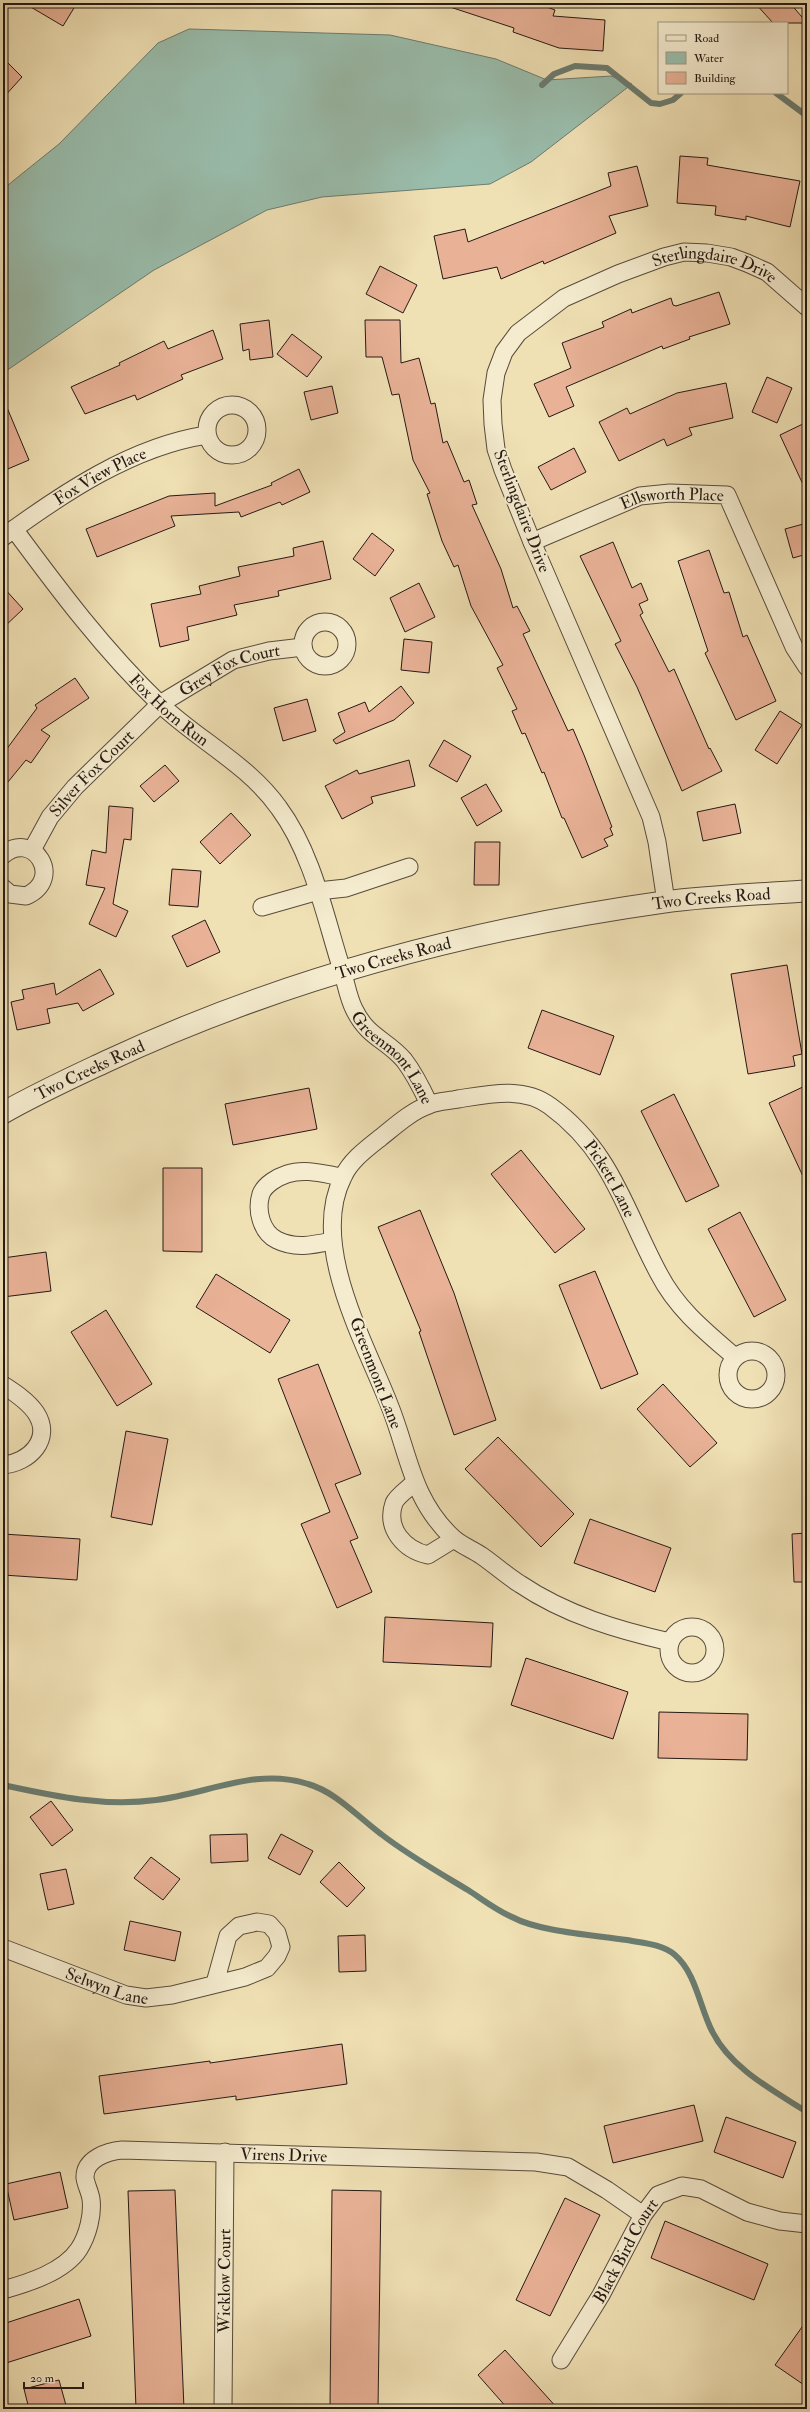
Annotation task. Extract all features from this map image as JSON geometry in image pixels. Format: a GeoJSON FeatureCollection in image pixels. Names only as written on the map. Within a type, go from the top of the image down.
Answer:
{"type":"FeatureCollection","features":[{"type":"Feature","properties":{"kind":"street","name":"Sterlingdaire Drive"},"geometry":{"type":"LineString","coordinates":[[666,902],[657,842],[651,817],[532,542],[496,449],[492,400],[496,373],[504,352],[518,333],[564,298],[611,277],[664,257],[684,252],[707,253],[731,257],[747,263],[766,272],[807,307]]}},
{"type":"Feature","properties":{"kind":"street","name":"Fox View Place"},"geometry":{"type":"LineString","coordinates":[[9,533],[88,481],[128,461],[172,442],[207,434]]}},
{"type":"Feature","properties":{"kind":"street","name":"Ellsworth Place"},"geometry":{"type":"LineString","coordinates":[[532,542],[640,496],[670,493],[727,495],[794,647],[807,667]]}},
{"type":"Feature","properties":{"kind":"street","name":"Fox Horn Run"},"geometry":{"type":"LineString","coordinates":[[9,533],[86,623],[160,704],[254,779],[279,807],[303,853],[318,891],[342,970]]}},
{"type":"Feature","properties":{"kind":"street","name":"Grey Fox Court"},"geometry":{"type":"LineString","coordinates":[[160,704],[233,660],[269,650],[303,647]]}},
{"type":"Feature","properties":{"kind":"street","name":"Silver Fox Court"},"geometry":{"type":"LineString","coordinates":[[32,850],[50,817],[75,787],[160,704]]}},
{"type":"Feature","properties":{"kind":"street"},"geometry":{"type":"LineString","coordinates":[[3,855],[17,848],[32,850],[38,855],[45,871],[40,886],[26,896],[10,894],[3,888]]}},
{"type":"Feature","properties":{"kind":"street"},"geometry":{"type":"LineString","coordinates":[[262,907],[318,891],[346,888],[409,867]]}},
{"type":"Feature","properties":{"kind":"street","name":"Two Creeks Road"},"geometry":{"type":"LineString","coordinates":[[3,1113],[151,1041],[275,993],[342,970],[451,942],[530,925],[666,902],[807,895]]}},
{"type":"Feature","properties":{"kind":"street","name":"Greenmont Lane"},"geometry":{"type":"LineString","coordinates":[[342,970],[353,1006],[362,1024],[404,1061],[418,1081],[429,1104],[374,1143],[354,1160],[342,1177],[333,1212],[332,1241],[342,1285],[396,1421],[414,1483],[431,1514],[454,1539],[480,1554],[521,1585],[561,1607],[626,1632],[670,1642]]}},
{"type":"Feature","properties":{"kind":"street","name":"Pickett Lane"},"geometry":{"type":"LineString","coordinates":[[429,1104],[508,1092],[530,1096],[549,1105],[582,1134],[605,1162],[659,1276],[674,1298],[689,1317],[735,1357]]}},
{"type":"Feature","properties":{"kind":"street"},"geometry":{"type":"LineString","coordinates":[[332,1241],[307,1246],[276,1240],[265,1230],[260,1216],[262,1194],[270,1182],[288,1174],[311,1171],[342,1177]]}},
{"type":"Feature","properties":{"kind":"street"},"geometry":{"type":"LineString","coordinates":[[3,1385],[16,1393],[36,1412],[42,1428],[41,1439],[35,1451],[14,1464],[3,1465]]}},
{"type":"Feature","properties":{"kind":"street"},"geometry":{"type":"LineString","coordinates":[[414,1483],[395,1502],[392,1516],[394,1530],[402,1542],[415,1552],[428,1555],[454,1539]]}},
{"type":"Feature","properties":{"kind":"street","name":"Selwyn Lane"},"geometry":{"type":"LineString","coordinates":[[3,1948],[126,1995],[146,1998],[172,1994],[215,1983]]}},
{"type":"Feature","properties":{"kind":"street","name":"Virens Drive"},"geometry":{"type":"LineString","coordinates":[[3,2290],[55,2270],[68,2261],[80,2248],[91,2215],[91,2198],[85,2177],[88,2166],[108,2151],[225,2152],[462,2161],[536,2162],[554,2164],[568,2167],[607,2190],[643,2215]]}},
{"type":"Feature","properties":{"kind":"street","name":"Wicklow Court"},"geometry":{"type":"LineString","coordinates":[[223,2409],[225,2152]]}},
{"type":"Feature","properties":{"kind":"street","name":"Black Bird Court"},"geometry":{"type":"LineString","coordinates":[[561,2360],[601,2296],[643,2215],[658,2195],[682,2186],[701,2189],[747,2212],[780,2221],[807,2224]]}},
{"type":"Feature","properties":{"kind":"water"},"geometry":{"type":"Polygon","coordinates":[[[189,29],[390,35],[496,59],[547,80],[611,76],[632,84],[531,162],[490,184],[322,197],[267,210],[154,270],[3,373],[3,189],[59,144],[158,43],[189,29]]]}},
{"type":"Feature","properties":{"kind":"building"},"geometry":{"type":"Polygon","coordinates":[[[24,3],[77,3],[63,26],[24,3]]]}},
{"type":"Feature","properties":{"kind":"building"},"geometry":{"type":"Polygon","coordinates":[[[448,3],[536,3],[555,10],[553,16],[605,20],[603,51],[559,48],[513,32],[514,28],[447,6],[448,3]]]}},
{"type":"Feature","properties":{"kind":"building"},"geometry":{"type":"Polygon","coordinates":[[[755,3],[790,3],[807,23],[788,23],[772,22],[755,3]]]}},
{"type":"Feature","properties":{"kind":"building"},"geometry":{"type":"Polygon","coordinates":[[[3,58],[22,77],[3,98],[3,58]]]}},
{"type":"Feature","properties":{"kind":"building"},"geometry":{"type":"Polygon","coordinates":[[[680,156],[708,158],[707,165],[800,181],[790,227],[746,216],[746,220],[715,215],[716,206],[677,203],[680,156]]]}},
{"type":"Feature","properties":{"kind":"building"},"geometry":{"type":"Polygon","coordinates":[[[637,166],[648,206],[609,216],[616,233],[544,264],[543,261],[501,279],[497,267],[443,279],[434,236],[465,229],[468,242],[611,186],[608,173],[637,166]]]}},
{"type":"Feature","properties":{"kind":"building"},"geometry":{"type":"Polygon","coordinates":[[[380,266],[417,285],[403,313],[366,294],[380,266]]]}},
{"type":"Feature","properties":{"kind":"building"},"geometry":{"type":"Polygon","coordinates":[[[719,292],[730,324],[689,337],[690,339],[663,349],[662,346],[566,387],[574,406],[549,417],[534,384],[571,368],[562,343],[604,327],[602,322],[631,309],[632,313],[671,298],[673,305],[676,306],[719,292]]]}},
{"type":"Feature","properties":{"kind":"building"},"geometry":{"type":"Polygon","coordinates":[[[269,320],[273,357],[250,360],[249,349],[243,351],[240,324],[269,320]]]}},
{"type":"Feature","properties":{"kind":"building"},"geometry":{"type":"Polygon","coordinates":[[[365,320],[400,320],[401,363],[419,358],[431,404],[435,403],[443,443],[447,441],[464,482],[469,480],[477,504],[472,505],[501,569],[513,608],[517,606],[530,631],[523,634],[568,731],[573,729],[584,755],[612,827],[610,828],[613,835],[604,839],[608,846],[582,858],[564,818],[562,818],[544,772],[542,773],[525,733],[522,734],[512,711],[517,709],[497,668],[503,665],[471,606],[458,565],[454,567],[442,541],[427,494],[430,493],[413,460],[399,394],[392,395],[382,357],[366,357],[365,320]]]}},
{"type":"Feature","properties":{"kind":"building"},"geometry":{"type":"Polygon","coordinates":[[[213,330],[223,359],[181,375],[183,379],[137,400],[135,395],[85,414],[71,387],[120,365],[119,363],[164,341],[168,349],[213,330]]]}},
{"type":"Feature","properties":{"kind":"building"},"geometry":{"type":"Polygon","coordinates":[[[292,334],[322,357],[307,377],[277,354],[292,334]]]}},
{"type":"Feature","properties":{"kind":"building"},"geometry":{"type":"Polygon","coordinates":[[[767,377],[792,388],[777,423],[752,412],[767,377]]]}},
{"type":"Feature","properties":{"kind":"building"},"geometry":{"type":"Polygon","coordinates":[[[726,383],[733,418],[689,428],[692,435],[667,446],[664,439],[619,461],[599,422],[627,408],[630,414],[677,393],[726,383]]]}},
{"type":"Feature","properties":{"kind":"building"},"geometry":{"type":"Polygon","coordinates":[[[332,386],[338,413],[311,420],[304,392],[332,386]]]}},
{"type":"Feature","properties":{"kind":"building"},"geometry":{"type":"Polygon","coordinates":[[[3,398],[29,460],[3,471],[3,398]]]}},
{"type":"Feature","properties":{"kind":"building"},"geometry":{"type":"Polygon","coordinates":[[[807,422],[807,493],[780,435],[807,422]]]}},
{"type":"Feature","properties":{"kind":"building"},"geometry":{"type":"Polygon","coordinates":[[[574,448],[586,472],[551,490],[538,467],[574,448]]]}},
{"type":"Feature","properties":{"kind":"building"},"geometry":{"type":"Polygon","coordinates":[[[299,469],[310,492],[282,505],[280,502],[241,517],[239,512],[171,516],[175,526],[97,557],[86,529],[169,496],[215,493],[215,506],[272,485],[271,483],[299,469]]]}},
{"type":"Feature","properties":{"kind":"building"},"geometry":{"type":"Polygon","coordinates":[[[807,523],[807,554],[793,558],[785,529],[807,523]]]}},
{"type":"Feature","properties":{"kind":"building"},"geometry":{"type":"Polygon","coordinates":[[[372,533],[394,550],[375,576],[353,559],[372,533]]]}},
{"type":"Feature","properties":{"kind":"building"},"geometry":{"type":"Polygon","coordinates":[[[323,541],[331,579],[278,591],[279,596],[234,605],[237,615],[187,627],[189,640],[160,647],[151,604],[201,594],[199,586],[240,576],[238,567],[294,556],[293,548],[323,541]]]}},
{"type":"Feature","properties":{"kind":"building"},"geometry":{"type":"Polygon","coordinates":[[[613,542],[632,588],[641,583],[648,600],[639,604],[643,613],[640,615],[669,672],[674,669],[709,749],[710,748],[722,771],[682,791],[637,687],[615,644],[621,641],[580,556],[613,542]]]}},
{"type":"Feature","properties":{"kind":"building"},"geometry":{"type":"Polygon","coordinates":[[[709,550],[724,593],[729,592],[743,637],[747,635],[776,701],[736,720],[705,653],[708,651],[678,561],[709,550]]]}},
{"type":"Feature","properties":{"kind":"building"},"geometry":{"type":"Polygon","coordinates":[[[419,583],[435,617],[405,632],[390,598],[419,583]]]}},
{"type":"Feature","properties":{"kind":"building"},"geometry":{"type":"Polygon","coordinates":[[[3,587],[23,609],[3,628],[3,587]]]}},
{"type":"Feature","properties":{"kind":"building"},"geometry":{"type":"Polygon","coordinates":[[[404,639],[432,642],[429,673],[401,670],[404,639]]]}},
{"type":"Feature","properties":{"kind":"building"},"geometry":{"type":"Polygon","coordinates":[[[75,678],[89,698],[41,730],[50,736],[31,763],[26,760],[3,788],[3,754],[37,708],[35,705],[75,678]]]}},
{"type":"Feature","properties":{"kind":"building"},"geometry":{"type":"Polygon","coordinates":[[[401,686],[414,703],[394,720],[336,744],[333,740],[345,732],[338,713],[365,702],[369,712],[401,686]]]}},
{"type":"Feature","properties":{"kind":"building"},"geometry":{"type":"Polygon","coordinates":[[[307,699],[316,731],[283,741],[274,708],[307,699]]]}},
{"type":"Feature","properties":{"kind":"building"},"geometry":{"type":"Polygon","coordinates":[[[780,711],[802,725],[777,764],[755,750],[780,711]]]}},
{"type":"Feature","properties":{"kind":"building"},"geometry":{"type":"Polygon","coordinates":[[[444,740],[471,756],[457,782],[429,766],[444,740]]]}},
{"type":"Feature","properties":{"kind":"building"},"geometry":{"type":"Polygon","coordinates":[[[409,760],[415,786],[371,797],[373,803],[342,819],[325,786],[357,770],[359,774],[409,760]]]}},
{"type":"Feature","properties":{"kind":"building"},"geometry":{"type":"Polygon","coordinates":[[[165,765],[179,781],[154,802],[140,786],[165,765]]]}},
{"type":"Feature","properties":{"kind":"building"},"geometry":{"type":"Polygon","coordinates":[[[486,784],[502,811],[477,826],[461,798],[486,784]]]}},
{"type":"Feature","properties":{"kind":"building"},"geometry":{"type":"Polygon","coordinates":[[[735,804],[741,833],[703,841],[697,812],[735,804]]]}},
{"type":"Feature","properties":{"kind":"building"},"geometry":{"type":"Polygon","coordinates":[[[109,806],[133,808],[131,840],[124,839],[113,904],[128,911],[116,937],[89,924],[105,888],[86,885],[92,850],[106,853],[109,806]]]}},
{"type":"Feature","properties":{"kind":"building"},"geometry":{"type":"Polygon","coordinates":[[[231,813],[251,835],[220,864],[200,842],[231,813]]]}},
{"type":"Feature","properties":{"kind":"building"},"geometry":{"type":"Polygon","coordinates":[[[475,842],[500,842],[499,885],[474,885],[475,842]]]}},
{"type":"Feature","properties":{"kind":"building"},"geometry":{"type":"Polygon","coordinates":[[[172,869],[201,871],[198,907],[169,905],[172,869]]]}},
{"type":"Feature","properties":{"kind":"building"},"geometry":{"type":"Polygon","coordinates":[[[205,920],[220,952],[187,967],[172,936],[205,920]]]}},
{"type":"Feature","properties":{"kind":"building"},"geometry":{"type":"Polygon","coordinates":[[[787,965],[802,1054],[793,1056],[795,1066],[748,1074],[731,974],[787,965]]]}},
{"type":"Feature","properties":{"kind":"building"},"geometry":{"type":"Polygon","coordinates":[[[100,969],[114,994],[83,1011],[78,1003],[47,1009],[50,1023],[17,1030],[11,1002],[24,999],[22,990],[54,983],[56,995],[100,969]]]}},
{"type":"Feature","properties":{"kind":"building"},"geometry":{"type":"Polygon","coordinates":[[[542,1010],[614,1036],[600,1075],[528,1048],[542,1010]]]}},
{"type":"Feature","properties":{"kind":"building"},"geometry":{"type":"Polygon","coordinates":[[[807,1085],[807,1185],[769,1103],[807,1085]]]}},
{"type":"Feature","properties":{"kind":"building"},"geometry":{"type":"Polygon","coordinates":[[[309,1088],[317,1129],[233,1145],[225,1104],[309,1088]]]}},
{"type":"Feature","properties":{"kind":"building"},"geometry":{"type":"Polygon","coordinates":[[[674,1094],[719,1186],[686,1202],[641,1111],[674,1094]]]}},
{"type":"Feature","properties":{"kind":"building"},"geometry":{"type":"Polygon","coordinates":[[[521,1150],[585,1229],[555,1253],[491,1174],[521,1150]]]}},
{"type":"Feature","properties":{"kind":"building"},"geometry":{"type":"Polygon","coordinates":[[[163,1168],[202,1168],[202,1252],[163,1251],[163,1168]]]}},
{"type":"Feature","properties":{"kind":"building"},"geometry":{"type":"Polygon","coordinates":[[[420,1210],[454,1293],[496,1420],[454,1435],[419,1332],[421,1331],[378,1227],[420,1210]]]}},
{"type":"Feature","properties":{"kind":"building"},"geometry":{"type":"Polygon","coordinates":[[[740,1212],[786,1300],[754,1317],[708,1229],[740,1212]]]}},
{"type":"Feature","properties":{"kind":"building"},"geometry":{"type":"Polygon","coordinates":[[[46,1252],[51,1291],[3,1297],[3,1258],[46,1252]]]}},
{"type":"Feature","properties":{"kind":"building"},"geometry":{"type":"Polygon","coordinates":[[[595,1271],[638,1374],[601,1389],[559,1285],[595,1271]]]}},
{"type":"Feature","properties":{"kind":"building"},"geometry":{"type":"Polygon","coordinates":[[[216,1274],[290,1320],[270,1353],[196,1307],[216,1274]]]}},
{"type":"Feature","properties":{"kind":"building"},"geometry":{"type":"Polygon","coordinates":[[[106,1310],[152,1384],[117,1406],[71,1332],[106,1310]]]}},
{"type":"Feature","properties":{"kind":"building"},"geometry":{"type":"Polygon","coordinates":[[[318,1364],[361,1474],[335,1484],[358,1538],[350,1541],[372,1592],[337,1608],[301,1524],[330,1512],[278,1379],[318,1364]]]}},
{"type":"Feature","properties":{"kind":"building"},"geometry":{"type":"Polygon","coordinates":[[[663,1384],[717,1443],[690,1467],[637,1409],[663,1384]]]}},
{"type":"Feature","properties":{"kind":"building"},"geometry":{"type":"Polygon","coordinates":[[[126,1431],[168,1439],[152,1525],[111,1517],[126,1431]]]}},
{"type":"Feature","properties":{"kind":"building"},"geometry":{"type":"Polygon","coordinates":[[[498,1437],[574,1514],[541,1547],[465,1469],[498,1437]]]}},
{"type":"Feature","properties":{"kind":"building"},"geometry":{"type":"Polygon","coordinates":[[[590,1519],[671,1548],[655,1592],[574,1563],[590,1519]]]}},
{"type":"Feature","properties":{"kind":"building"},"geometry":{"type":"Polygon","coordinates":[[[807,1533],[807,1582],[794,1582],[792,1534],[807,1533]]]}},
{"type":"Feature","properties":{"kind":"building"},"geometry":{"type":"Polygon","coordinates":[[[3,1534],[80,1539],[77,1580],[3,1575],[3,1534]]]}},
{"type":"Feature","properties":{"kind":"building"},"geometry":{"type":"Polygon","coordinates":[[[385,1617],[493,1623],[491,1667],[383,1662],[385,1617]]]}},
{"type":"Feature","properties":{"kind":"building"},"geometry":{"type":"Polygon","coordinates":[[[526,1658],[628,1692],[613,1739],[511,1705],[526,1658]]]}},
{"type":"Feature","properties":{"kind":"building"},"geometry":{"type":"Polygon","coordinates":[[[659,1712],[748,1714],[747,1760],[658,1758],[659,1712]]]}},
{"type":"Feature","properties":{"kind":"building"},"geometry":{"type":"Polygon","coordinates":[[[51,1801],[73,1830],[52,1846],[30,1817],[51,1801]]]}},
{"type":"Feature","properties":{"kind":"building"},"geometry":{"type":"Polygon","coordinates":[[[247,1834],[248,1861],[211,1863],[210,1835],[247,1834]]]}},
{"type":"Feature","properties":{"kind":"building"},"geometry":{"type":"Polygon","coordinates":[[[281,1834],[313,1851],[300,1875],[268,1858],[281,1834]]]}},
{"type":"Feature","properties":{"kind":"building"},"geometry":{"type":"Polygon","coordinates":[[[151,1857],[180,1879],[163,1900],[134,1878],[151,1857]]]}},
{"type":"Feature","properties":{"kind":"building"},"geometry":{"type":"Polygon","coordinates":[[[339,1862],[365,1888],[347,1907],[320,1882],[339,1862]]]}},
{"type":"Feature","properties":{"kind":"building"},"geometry":{"type":"Polygon","coordinates":[[[66,1869],[74,1904],[48,1910],[40,1874],[66,1869]]]}},
{"type":"Feature","properties":{"kind":"building"},"geometry":{"type":"Polygon","coordinates":[[[130,1921],[181,1932],[175,1961],[124,1950],[130,1921]]]}},
{"type":"Feature","properties":{"kind":"building"},"geometry":{"type":"Polygon","coordinates":[[[365,1935],[366,1971],[339,1972],[338,1936],[365,1935]]]}},
{"type":"Feature","properties":{"kind":"building"},"geometry":{"type":"Polygon","coordinates":[[[342,2044],[347,2084],[236,2100],[236,2096],[104,2114],[99,2076],[210,2061],[210,2063],[342,2044]]]}},
{"type":"Feature","properties":{"kind":"building"},"geometry":{"type":"Polygon","coordinates":[[[694,2105],[703,2141],[613,2163],[604,2126],[694,2105]]]}},
{"type":"Feature","properties":{"kind":"building"},"geometry":{"type":"Polygon","coordinates":[[[726,2117],[796,2142],[783,2178],[714,2152],[726,2117]]]}},
{"type":"Feature","properties":{"kind":"building"},"geometry":{"type":"Polygon","coordinates":[[[60,2172],[68,2208],[14,2220],[6,2184],[60,2172]]]}},
{"type":"Feature","properties":{"kind":"building"},"geometry":{"type":"Polygon","coordinates":[[[175,2190],[184,2409],[136,2409],[128,2191],[175,2190]]]}},
{"type":"Feature","properties":{"kind":"building"},"geometry":{"type":"Polygon","coordinates":[[[332,2190],[381,2191],[378,2409],[330,2409],[332,2190]]]}},
{"type":"Feature","properties":{"kind":"building"},"geometry":{"type":"Polygon","coordinates":[[[565,2198],[600,2215],[550,2316],[516,2300],[565,2198]]]}},
{"type":"Feature","properties":{"kind":"building"},"geometry":{"type":"Polygon","coordinates":[[[665,2221],[768,2264],[754,2300],[651,2258],[665,2221]]]}},
{"type":"Feature","properties":{"kind":"building"},"geometry":{"type":"Polygon","coordinates":[[[79,2299],[91,2336],[3,2364],[3,2324],[79,2299]]]}},
{"type":"Feature","properties":{"kind":"building"},"geometry":{"type":"Polygon","coordinates":[[[807,2320],[807,2387],[775,2365],[807,2320]]]}},
{"type":"Feature","properties":{"kind":"building"},"geometry":{"type":"Polygon","coordinates":[[[505,2350],[558,2409],[508,2409],[478,2375],[505,2350]]]}},
{"type":"Feature","properties":{"kind":"building"},"geometry":{"type":"Polygon","coordinates":[[[59,2380],[67,2409],[29,2409],[24,2389],[59,2380]]]}},
{"type":"Feature","properties":{"kind":"waterway"},"geometry":{"type":"LineString","coordinates":[[542,85],[554,74],[575,66],[607,68],[651,103],[660,104],[673,100],[680,94]]}},
{"type":"Feature","properties":{"kind":"waterway"},"geometry":{"type":"LineString","coordinates":[[777,94],[807,116]]}},
{"type":"Feature","properties":{"kind":"waterway"},"geometry":{"type":"LineString","coordinates":[[3,1785],[79,1799],[117,1802],[156,1800],[175,1797],[232,1783],[269,1778],[289,1780],[318,1788],[337,1799],[381,1834],[423,1863],[512,1917],[552,1930],[646,1943],[665,1948],[670,1951],[682,1962],[688,1971],[712,2031],[730,2056],[754,2078],[807,2112]]}}]}
